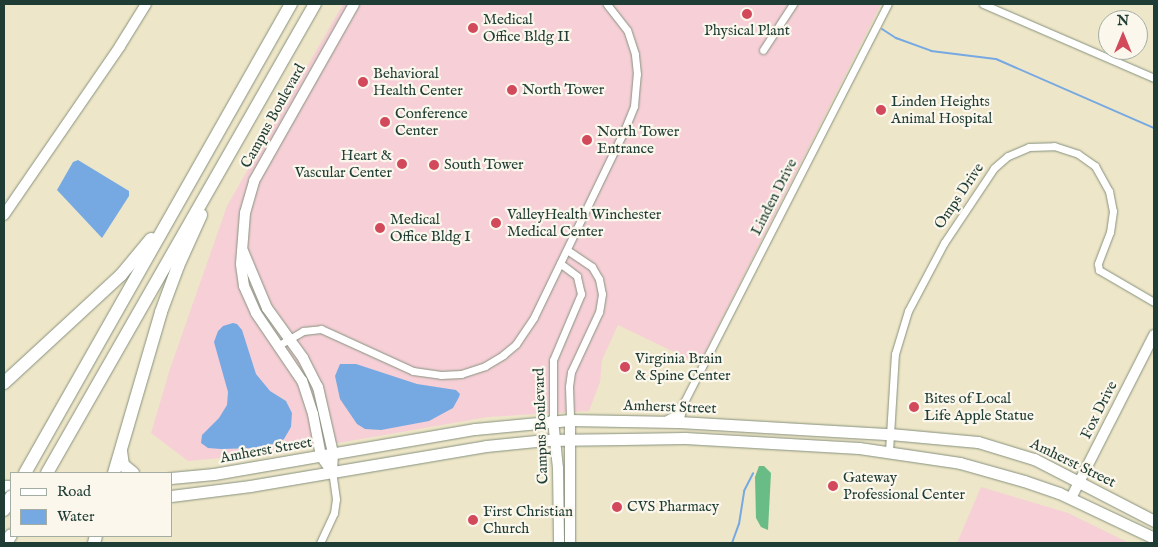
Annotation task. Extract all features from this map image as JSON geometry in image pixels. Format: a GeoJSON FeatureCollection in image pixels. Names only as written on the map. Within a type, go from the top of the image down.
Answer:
{"type":"FeatureCollection","features":[{"type":"Feature","properties":{"kind":"highway"},"geometry":{"type":"LineString","coordinates":[[26,471],[291,4]]}},
{"type":"Feature","properties":{"kind":"highway"},"geometry":{"type":"LineString","coordinates":[[48,471],[315,4]]}},
{"type":"Feature","properties":{"kind":"highway"},"geometry":{"type":"LineString","coordinates":[[114,472],[170,285],[234,145]]}},
{"type":"Feature","properties":{"kind":"highway"},"geometry":{"type":"LineString","coordinates":[[4,383],[73,320],[135,259],[157,230],[193,174]]}},
{"type":"Feature","properties":{"kind":"highway"},"geometry":{"type":"LineString","coordinates":[[122,446],[123,465],[132,472]]}},
{"type":"Feature","properties":{"kind":"highway"},"geometry":{"type":"LineString","coordinates":[[4,510],[10,499]]}},
{"type":"Feature","properties":{"kind":"main road","name":"Amherst Street"},"geometry":{"type":"LineString","coordinates":[[172,478],[214,474],[475,428],[553,420],[663,421],[959,439],[998,446],[1034,459],[1153,517]]}},
{"type":"Feature","properties":{"kind":"main road"},"geometry":{"type":"LineString","coordinates":[[642,437],[671,431],[679,422]]}},
{"type":"Feature","properties":{"kind":"main road"},"geometry":{"type":"LineString","coordinates":[[674,438],[683,427],[699,423]]}},
{"type":"Feature","properties":{"kind":"main road","name":"Amherst Street"},"geometry":{"type":"LineString","coordinates":[[172,496],[250,486],[457,450],[570,439],[674,438],[889,451],[952,462],[994,472],[1071,498],[1154,538]]}},
{"type":"Feature","properties":{"kind":"main road"},"geometry":{"type":"LineString","coordinates":[[1114,518],[1145,526],[1148,525],[1153,517]]}},
{"type":"Feature","properties":{"kind":"street"},"geometry":{"type":"LineString","coordinates":[[4,215],[120,46],[146,4]]}},
{"type":"Feature","properties":{"kind":"street","name":"Campus Boulevard"},"geometry":{"type":"LineString","coordinates":[[332,472],[321,456],[308,396],[297,372],[249,300],[241,275],[245,213],[254,182],[354,4]]}},
{"type":"Feature","properties":{"kind":"street"},"geometry":{"type":"LineString","coordinates":[[279,345],[288,338],[303,331],[321,329],[413,371],[441,375],[475,370],[503,355],[522,336],[534,317],[624,131],[636,95],[638,74],[632,46],[623,24],[607,4]]}},
{"type":"Feature","properties":{"kind":"street"},"geometry":{"type":"LineString","coordinates":[[763,50],[793,4]]}},
{"type":"Feature","properties":{"kind":"street","name":"Linden Drive"},"geometry":{"type":"LineString","coordinates":[[663,421],[674,415],[684,402],[888,4]]}},
{"type":"Feature","properties":{"kind":"street"},"geometry":{"type":"LineString","coordinates":[[982,4],[1154,78]]}},
{"type":"Feature","properties":{"kind":"street","name":"Omps Drive"},"geometry":{"type":"LineString","coordinates":[[889,451],[895,354],[908,311],[944,243],[1001,161],[1026,148],[1045,146],[1072,152],[1095,166],[1109,191],[1113,211],[1110,232],[1098,264],[1099,270],[1154,302]]}},
{"type":"Feature","properties":{"kind":"street","name":"Campus Boulevard"},"geometry":{"type":"LineString","coordinates":[[567,250],[592,267],[599,279],[602,294],[599,312],[572,372],[569,387],[570,543]]}},
{"type":"Feature","properties":{"kind":"street","name":"Campus Boulevard"},"geometry":{"type":"LineString","coordinates":[[243,251],[263,302],[304,358],[318,387],[333,453],[332,472]]}},
{"type":"Feature","properties":{"kind":"street","name":"Campus Boulevard"},"geometry":{"type":"LineString","coordinates":[[559,543],[556,440],[553,420],[553,360],[581,294],[577,276],[560,263]]}},
{"type":"Feature","properties":{"kind":"street","name":"Fox Drive"},"geometry":{"type":"LineString","coordinates":[[1071,498],[1154,335]]}},
{"type":"Feature","properties":{"kind":"street","name":"Linden Drive"},"geometry":{"type":"LineString","coordinates":[[679,422],[684,402]]}},
{"type":"Feature","properties":{"kind":"street"},"geometry":{"type":"LineString","coordinates":[[320,543],[334,513],[336,499],[332,472]]}},
{"type":"Feature","properties":{"kind":"shaded area","name":"ValleyHealth Winchester Medical Center"},"geometry":{"type":"Polygon","coordinates":[[[343,4],[881,4],[699,364],[618,325],[602,360],[600,382],[589,411],[488,417],[286,452],[188,461],[151,433],[170,369],[227,206],[343,4]]]}},
{"type":"Feature","properties":{"kind":"shaded area"},"geometry":{"type":"Polygon","coordinates":[[[981,487],[1068,513],[1129,543],[957,543],[981,487]]]}},
{"type":"Feature","properties":{"kind":"green space"},"geometry":{"type":"Polygon","coordinates":[[[759,466],[764,466],[771,473],[768,530],[761,527],[756,518],[755,477],[759,466]]]}},
{"type":"Feature","properties":{"kind":"water"},"geometry":{"type":"Polygon","coordinates":[[[78,160],[129,191],[129,196],[102,238],[57,190],[73,162],[78,160]]]}},
{"type":"Feature","properties":{"kind":"water"},"geometry":{"type":"Polygon","coordinates":[[[233,323],[237,324],[242,330],[256,374],[270,391],[286,401],[292,413],[291,427],[284,439],[277,443],[256,448],[221,449],[208,448],[201,443],[202,435],[219,418],[227,405],[228,392],[214,342],[218,331],[223,326],[233,323]]]}},
{"type":"Feature","properties":{"kind":"water"},"geometry":{"type":"Polygon","coordinates":[[[340,364],[356,364],[417,384],[456,390],[460,394],[453,408],[429,421],[381,430],[365,429],[357,424],[340,399],[335,376],[340,364]]]}},
{"type":"Feature","properties":{"kind":"waterway"},"geometry":{"type":"LineString","coordinates":[[882,29],[896,38],[931,51],[996,59],[1154,128]]}},
{"type":"Feature","properties":{"kind":"waterway"},"geometry":{"type":"LineString","coordinates":[[732,543],[739,524],[744,491],[753,473]]}},
{"type":"Feature","properties":{"kind":"place","name":"Physical Plant"},"geometry":{"type":"Point","coordinates":[747,14]}},
{"type":"Feature","properties":{"kind":"place","name":"Medical Office Bldg II"},"geometry":{"type":"Point","coordinates":[473,28]}},
{"type":"Feature","properties":{"kind":"place","name":"Behavioral Health Center"},"geometry":{"type":"Point","coordinates":[363,82]}},
{"type":"Feature","properties":{"kind":"place","name":"North Tower"},"geometry":{"type":"Point","coordinates":[512,90]}},
{"type":"Feature","properties":{"kind":"place","name":"Linden Heights Animal Hospital"},"geometry":{"type":"Point","coordinates":[881,110]}},
{"type":"Feature","properties":{"kind":"place","name":"Conference Center"},"geometry":{"type":"Point","coordinates":[385,122]}},
{"type":"Feature","properties":{"kind":"place","name":"North Tower Entrance"},"geometry":{"type":"Point","coordinates":[587,140]}},
{"type":"Feature","properties":{"kind":"place","name":"Heart & Vascular Center"},"geometry":{"type":"Point","coordinates":[402,164]}},
{"type":"Feature","properties":{"kind":"place","name":"South Tower"},"geometry":{"type":"Point","coordinates":[434,165]}},
{"type":"Feature","properties":{"kind":"place","name":"ValleyHealth Winchester Medical Center"},"geometry":{"type":"Point","coordinates":[496,223]}},
{"type":"Feature","properties":{"kind":"place","name":"Medical Office Bldg I"},"geometry":{"type":"Point","coordinates":[380,228]}},
{"type":"Feature","properties":{"kind":"place","name":"Virginia Brain & Spine Center"},"geometry":{"type":"Point","coordinates":[625,367]}},
{"type":"Feature","properties":{"kind":"place","name":"Bites of Local Life Apple Statue"},"geometry":{"type":"Point","coordinates":[914,407]}},
{"type":"Feature","properties":{"kind":"place","name":"Gateway Professional Center"},"geometry":{"type":"Point","coordinates":[833,486]}},
{"type":"Feature","properties":{"kind":"place","name":"CVS Pharmacy"},"geometry":{"type":"Point","coordinates":[617,507]}},
{"type":"Feature","properties":{"kind":"place","name":"First Christian Church"},"geometry":{"type":"Point","coordinates":[473,520]}}]}
